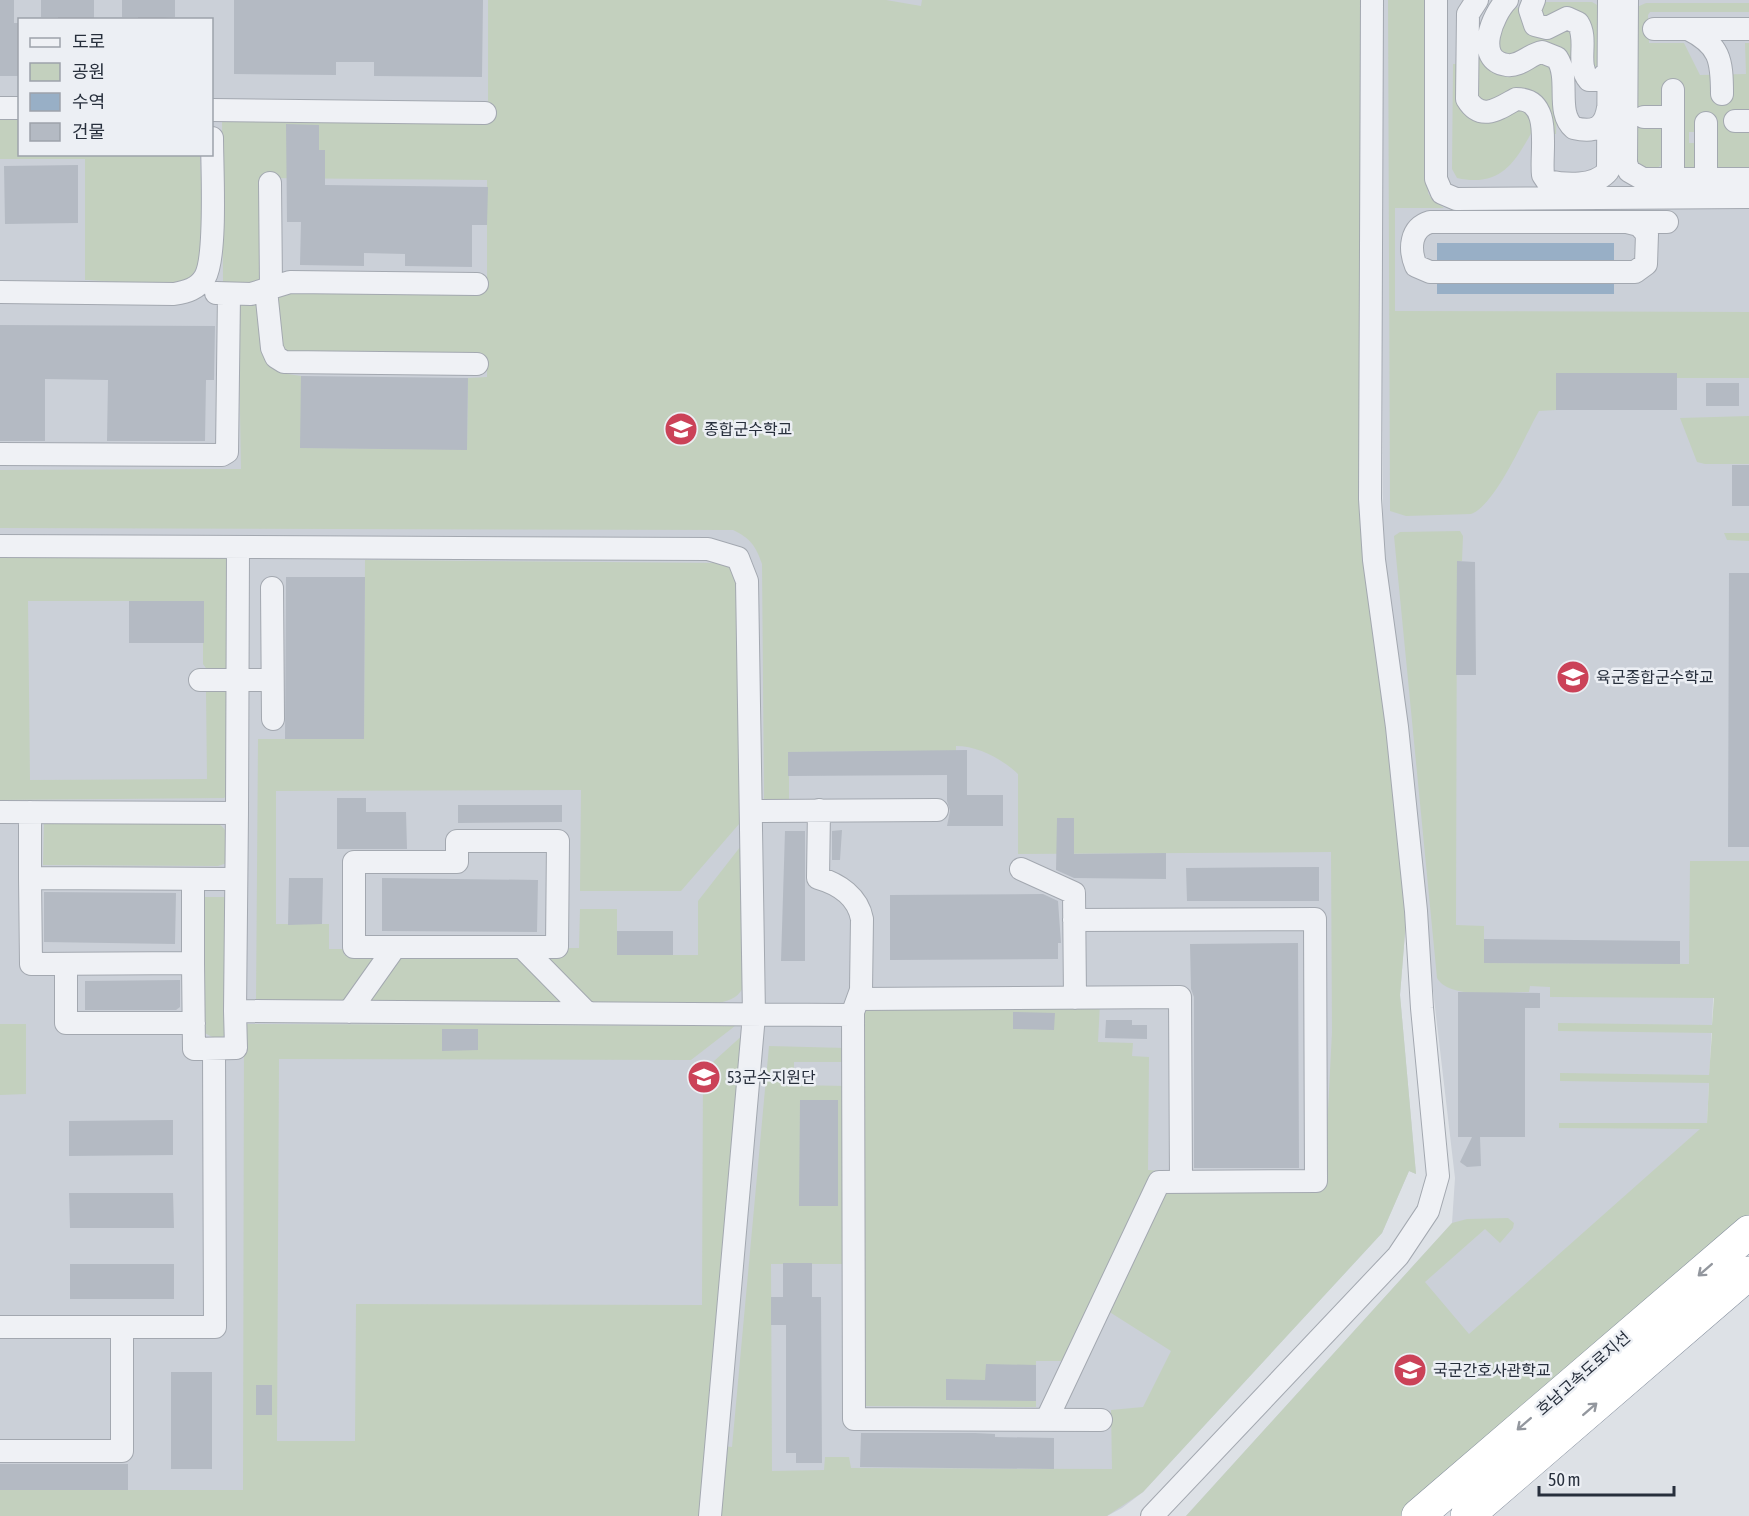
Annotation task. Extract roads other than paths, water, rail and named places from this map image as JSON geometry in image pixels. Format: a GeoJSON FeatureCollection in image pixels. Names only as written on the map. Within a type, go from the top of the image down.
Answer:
{"type":"FeatureCollection","features":[{"type":"Feature","properties":{"kind":"highway","name":"호남고속도로지선"},"geometry":{"type":"LineString","coordinates":[[1418,1516],[1749,1232]]}},
{"type":"Feature","properties":{"kind":"highway","name":"호남고속도로지선"},"geometry":{"type":"LineString","coordinates":[[1467,1516],[1749,1273]]}},
{"type":"Feature","properties":{"kind":"street"},"geometry":{"type":"LineString","coordinates":[[1152,1516],[1398,1256],[1428,1211],[1438,1176],[1422,1008],[1416,911],[1397,727],[1374,561],[1370,507],[1372,0]]}},
{"type":"Feature","properties":{"kind":"street"},"geometry":{"type":"LineString","coordinates":[[1436,0],[1436,179],[1442,193],[1456,199],[1749,197]]}},
{"type":"Feature","properties":{"kind":"street"},"geometry":{"type":"LineString","coordinates":[[1477,0],[1468,14],[1467,99],[1472,106],[1488,113],[1516,99],[1531,102],[1538,108],[1543,126],[1542,165],[1547,181],[1591,183],[1602,179],[1608,171],[1609,162],[1609,0]]}},
{"type":"Feature","properties":{"kind":"street"},"geometry":{"type":"LineString","coordinates":[[1508,0],[1494,17],[1490,27],[1489,47],[1492,55],[1506,65],[1514,65],[1542,52],[1557,58],[1563,71],[1565,117],[1574,128],[1592,130],[1601,127],[1606,122],[1609,106]]}},
{"type":"Feature","properties":{"kind":"street"},"geometry":{"type":"LineString","coordinates":[[1534,0],[1530,10],[1535,25],[1547,28],[1567,18],[1573,20],[1581,28],[1583,69],[1589,80],[1600,80],[1609,70]]}},
{"type":"Feature","properties":{"kind":"street"},"geometry":{"type":"LineString","coordinates":[[1627,0],[1626,163],[1635,177],[1749,179]]}},
{"type":"Feature","properties":{"kind":"street"},"geometry":{"type":"LineString","coordinates":[[1654,29],[1748,29]]}},
{"type":"Feature","properties":{"kind":"street"},"geometry":{"type":"LineString","coordinates":[[1688,29],[1704,37],[1719,57],[1722,67]]}},
{"type":"Feature","properties":{"kind":"street"},"geometry":{"type":"LineString","coordinates":[[1722,94],[1722,67],[1727,47],[1748,29]]}},
{"type":"Feature","properties":{"kind":"street"},"geometry":{"type":"LineString","coordinates":[[1672,90],[1673,179]]}},
{"type":"Feature","properties":{"kind":"street"},"geometry":{"type":"LineString","coordinates":[[0,108],[18,108]]}},
{"type":"Feature","properties":{"kind":"street"},"geometry":{"type":"LineString","coordinates":[[213,110],[485,113]]}},
{"type":"Feature","properties":{"kind":"street"},"geometry":{"type":"LineString","coordinates":[[1644,117],[1672,117]]}},
{"type":"Feature","properties":{"kind":"street"},"geometry":{"type":"LineString","coordinates":[[1701,133],[1706,179]]}},
{"type":"Feature","properties":{"kind":"street"},"geometry":{"type":"LineString","coordinates":[[0,292],[174,294],[188,292],[204,279],[211,257],[212,156]]}},
{"type":"Feature","properties":{"kind":"street"},"geometry":{"type":"LineString","coordinates":[[270,183],[268,288],[272,348],[276,357],[284,362],[477,364]]}},
{"type":"Feature","properties":{"kind":"street"},"geometry":{"type":"LineString","coordinates":[[1627,222],[1639,225],[1647,234],[1646,264],[1635,272],[1430,272],[1416,266],[1413,258],[1413,235],[1417,228],[1430,222],[1627,222],[1666,222]]}},
{"type":"Feature","properties":{"kind":"street"},"geometry":{"type":"LineString","coordinates":[[197,286],[219,294],[251,294],[290,282],[477,284]]}},
{"type":"Feature","properties":{"kind":"street"},"geometry":{"type":"LineString","coordinates":[[0,454],[222,455],[227,452],[229,294]]}},
{"type":"Feature","properties":{"kind":"street"},"geometry":{"type":"LineString","coordinates":[[0,546],[708,549],[738,558],[747,581],[754,1015],[710,1516]]}},
{"type":"Feature","properties":{"kind":"street"},"geometry":{"type":"LineString","coordinates":[[193,879],[194,1048],[236,1048],[238,548]]}},
{"type":"Feature","properties":{"kind":"street"},"geometry":{"type":"LineString","coordinates":[[272,588],[273,719]]}},
{"type":"Feature","properties":{"kind":"street"},"geometry":{"type":"LineString","coordinates":[[200,680],[272,680]]}},
{"type":"Feature","properties":{"kind":"street"},"geometry":{"type":"LineString","coordinates":[[819,810],[818,878],[848,893],[860,909],[861,990],[856,1007],[854,1419],[1101,1420]]}},
{"type":"Feature","properties":{"kind":"street"},"geometry":{"type":"LineString","coordinates":[[751,811],[937,810]]}},
{"type":"Feature","properties":{"kind":"street"},"geometry":{"type":"LineString","coordinates":[[0,812],[237,813]]}},
{"type":"Feature","properties":{"kind":"street"},"geometry":{"type":"LineString","coordinates":[[30,812],[30,964],[193,963]]}},
{"type":"Feature","properties":{"kind":"street"},"geometry":{"type":"LineString","coordinates":[[457,841],[558,841],[557,947],[395,947],[354,947],[354,862],[457,862],[457,841]]}},
{"type":"Feature","properties":{"kind":"street"},"geometry":{"type":"LineString","coordinates":[[1021,869],[1074,892],[1075,998]]}},
{"type":"Feature","properties":{"kind":"street"},"geometry":{"type":"LineString","coordinates":[[30,878],[236,879]]}},
{"type":"Feature","properties":{"kind":"street"},"geometry":{"type":"LineString","coordinates":[[1047,1419],[1159,1182],[1316,1181],[1315,919],[1074,920]]}},
{"type":"Feature","properties":{"kind":"street"},"geometry":{"type":"LineString","coordinates":[[349,1012],[395,947]]}},
{"type":"Feature","properties":{"kind":"street"},"geometry":{"type":"LineString","coordinates":[[522,947],[587,1013]]}},
{"type":"Feature","properties":{"kind":"street"},"geometry":{"type":"LineString","coordinates":[[66,964],[66,1023],[194,1023]]}},
{"type":"Feature","properties":{"kind":"street"},"geometry":{"type":"LineString","coordinates":[[236,1011],[754,1015],[856,1007],[1075,998],[1180,997],[1181,1182]]}},
{"type":"Feature","properties":{"kind":"street"},"geometry":{"type":"LineString","coordinates":[[0,1327],[215,1327],[214,1048]]}},
{"type":"Feature","properties":{"kind":"street"},"geometry":{"type":"LineString","coordinates":[[0,1451],[122,1451],[122,1327]]}},
{"type":"Feature","properties":{"kind":"water"},"geometry":{"type":"Polygon","coordinates":[[[1437,243],[1614,243],[1614,294],[1437,294],[1437,243]]]}},
{"type":"Feature","properties":{"kind":"place","name":"종합군수학교"},"geometry":{"type":"Point","coordinates":[681,429]}},
{"type":"Feature","properties":{"kind":"place","name":"육군종합군수학교"},"geometry":{"type":"Point","coordinates":[1573,677]}},
{"type":"Feature","properties":{"kind":"place","name":"53군수지원단"},"geometry":{"type":"Point","coordinates":[704,1077]}},
{"type":"Feature","properties":{"kind":"place","name":"국군간호사관학교"},"geometry":{"type":"Point","coordinates":[1410,1370]}}]}
